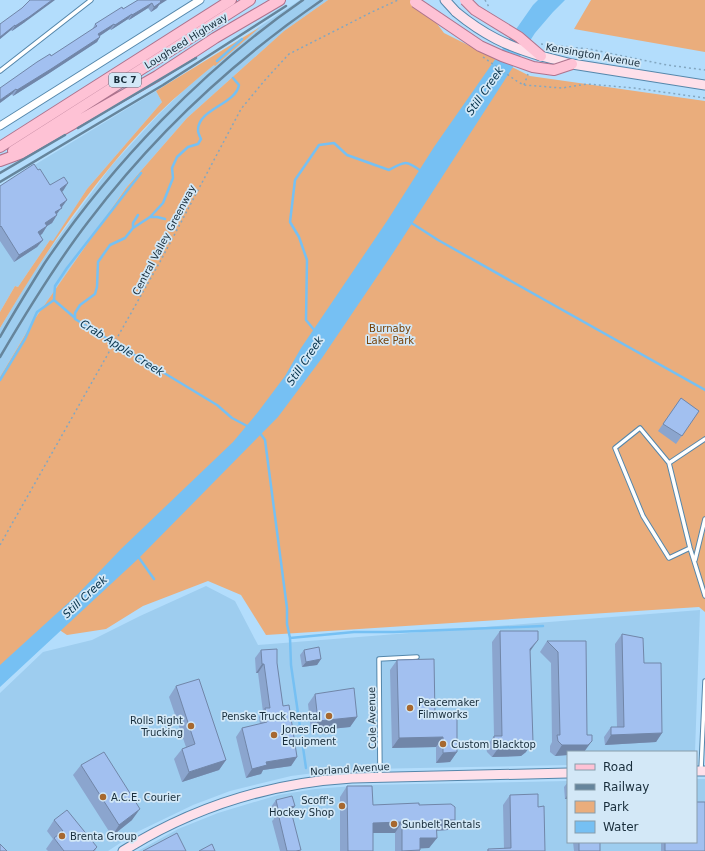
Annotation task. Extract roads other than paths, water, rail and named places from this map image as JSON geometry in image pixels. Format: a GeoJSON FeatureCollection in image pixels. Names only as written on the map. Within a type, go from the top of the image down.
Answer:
{"type":"FeatureCollection","features":[{"type":"Feature","properties":{"kind":"main road","name":"Lougheed Highway"},"geometry":{"type":"LineString","coordinates":[[0,147],[232,0]]}},
{"type":"Feature","properties":{"kind":"main road","name":"Lougheed Highway"},"geometry":{"type":"LineString","coordinates":[[0,160],[250,0]]}},
{"type":"Feature","properties":{"kind":"main road"},"geometry":{"type":"LineString","coordinates":[[0,160],[22,153],[157,76],[215,38],[280,0]]}},
{"type":"Feature","properties":{"kind":"main road"},"geometry":{"type":"LineString","coordinates":[[411,0],[480,46],[502,56],[533,67],[554,70],[572,64]]}},
{"type":"Feature","properties":{"kind":"main road"},"geometry":{"type":"LineString","coordinates":[[465,0],[474,10],[519,37],[541,56]]}},
{"type":"Feature","properties":{"kind":"street"},"geometry":{"type":"LineString","coordinates":[[0,126],[200,0]]}},
{"type":"Feature","properties":{"kind":"street","name":"Kensington Avenue"},"geometry":{"type":"LineString","coordinates":[[446,0],[460,15],[482,32],[502,43],[541,56],[572,64],[705,85]]}},
{"type":"Feature","properties":{"kind":"street","name":"Norland Avenue"},"geometry":{"type":"LineString","coordinates":[[123,851],[152,834],[188,816],[222,803],[288,786],[326,780],[380,777],[567,773]]}},
{"type":"Feature","properties":{"kind":"lane"},"geometry":{"type":"LineString","coordinates":[[0,71],[91,0]]}},
{"type":"Feature","properties":{"kind":"lane"},"geometry":{"type":"LineString","coordinates":[[690,548],[669,558],[643,516],[615,448],[640,428],[669,463],[690,548],[705,596]]}},
{"type":"Feature","properties":{"kind":"lane"},"geometry":{"type":"LineString","coordinates":[[669,463],[705,439]]}},
{"type":"Feature","properties":{"kind":"lane"},"geometry":{"type":"LineString","coordinates":[[694,561],[705,519]]}},
{"type":"Feature","properties":{"kind":"lane","name":"Cole Avenue"},"geometry":{"type":"LineString","coordinates":[[380,777],[379,659],[417,658]]}},
{"type":"Feature","properties":{"kind":"lane"},"geometry":{"type":"LineString","coordinates":[[701,771],[705,681]]}},
{"type":"Feature","properties":{"kind":"water","name":"Still Creek"},"geometry":{"type":"Polygon","coordinates":[[[538,0],[565,0],[535,33],[393,253],[322,358],[278,417],[139,558],[0,687],[0,665],[78,594],[121,549],[233,442],[258,412],[285,376],[301,348],[387,221],[434,147],[538,0]]]}},
{"type":"Feature","properties":{"kind":"waterway","name":"Crab Apple Creek"},"geometry":{"type":"LineString","coordinates":[[217,61],[242,39]]}},
{"type":"Feature","properties":{"kind":"waterway","name":"Crab Apple Creek"},"geometry":{"type":"LineString","coordinates":[[233,78],[239,85],[236,92],[204,117],[198,130],[201,139],[198,144],[188,147],[177,157],[172,168],[173,178],[163,203],[150,217],[133,228],[125,238],[110,245],[98,262],[97,287],[95,294],[80,305],[75,313],[75,319],[217,405],[232,418],[249,427]]}},
{"type":"Feature","properties":{"kind":"waterway","name":"Still Creek"},"geometry":{"type":"LineString","coordinates":[[315,331],[306,320],[307,260],[299,237],[290,222],[295,180],[319,145],[334,143],[347,155],[389,170],[402,163],[409,163],[421,171]]}},
{"type":"Feature","properties":{"kind":"waterway"},"geometry":{"type":"LineString","coordinates":[[0,380],[25,339],[37,312],[54,300],[55,286],[67,268],[141,173]]}},
{"type":"Feature","properties":{"kind":"waterway"},"geometry":{"type":"LineString","coordinates":[[133,228],[133,223],[138,215]]}},
{"type":"Feature","properties":{"kind":"waterway"},"geometry":{"type":"LineString","coordinates":[[150,217],[165,219]]}},
{"type":"Feature","properties":{"kind":"waterway"},"geometry":{"type":"LineString","coordinates":[[410,222],[438,240],[705,390]]}},
{"type":"Feature","properties":{"kind":"waterway"},"geometry":{"type":"LineString","coordinates":[[54,300],[75,318]]}},
{"type":"Feature","properties":{"kind":"waterway"},"geometry":{"type":"LineString","coordinates":[[260,433],[265,440],[287,608],[291,665],[306,768]]}},
{"type":"Feature","properties":{"kind":"waterway"},"geometry":{"type":"LineString","coordinates":[[137,555],[154,579]]}},
{"type":"Feature","properties":{"kind":"waterway"},"geometry":{"type":"LineString","coordinates":[[290,638],[354,632],[394,632],[543,626]]}},
{"type":"Feature","properties":{"kind":"railway"},"geometry":{"type":"LineString","coordinates":[[0,337],[44,264],[70,227],[129,155],[195,87],[230,56],[303,0]]}},
{"type":"Feature","properties":{"kind":"railway"},"geometry":{"type":"LineString","coordinates":[[0,357],[31,305],[64,255],[113,190],[139,160],[167,130],[226,74],[257,48],[322,0]]}},
{"type":"Feature","properties":{"kind":"railway"},"geometry":{"type":"LineString","coordinates":[[0,182],[163,85],[286,6]]}},
{"type":"Feature","properties":{"kind":"railway"},"geometry":{"type":"LineString","coordinates":[[78,128],[196,58]]}},
{"type":"Feature","properties":{"kind":"railway"},"geometry":{"type":"LineString","coordinates":[[0,173],[65,135]]}},
{"type":"Feature","properties":{"kind":"place","name":"Peacemaker Filmworks"},"geometry":{"type":"Point","coordinates":[410,708]}},
{"type":"Feature","properties":{"kind":"place","name":"Penske Truck Rental"},"geometry":{"type":"Point","coordinates":[329,716]}},
{"type":"Feature","properties":{"kind":"place","name":"Rolls Right Trucking"},"geometry":{"type":"Point","coordinates":[191,726]}},
{"type":"Feature","properties":{"kind":"place","name":"Jones Food Equipment"},"geometry":{"type":"Point","coordinates":[274,735]}},
{"type":"Feature","properties":{"kind":"place","name":"Custom Blacktop"},"geometry":{"type":"Point","coordinates":[443,744]}},
{"type":"Feature","properties":{"kind":"place","name":"A.C.E. Courier"},"geometry":{"type":"Point","coordinates":[103,797]}},
{"type":"Feature","properties":{"kind":"place","name":"Scoff's Hockey Shop"},"geometry":{"type":"Point","coordinates":[342,806]}},
{"type":"Feature","properties":{"kind":"place","name":"Sunbelt Rentals"},"geometry":{"type":"Point","coordinates":[394,824]}},
{"type":"Feature","properties":{"kind":"place","name":"Brenta Group"},"geometry":{"type":"Point","coordinates":[62,836]}},
{"type":"Feature","properties":{"kind":"park label","name":"Burnaby Lake Park"},"geometry":{"type":"Point","coordinates":[390,334]}}]}
